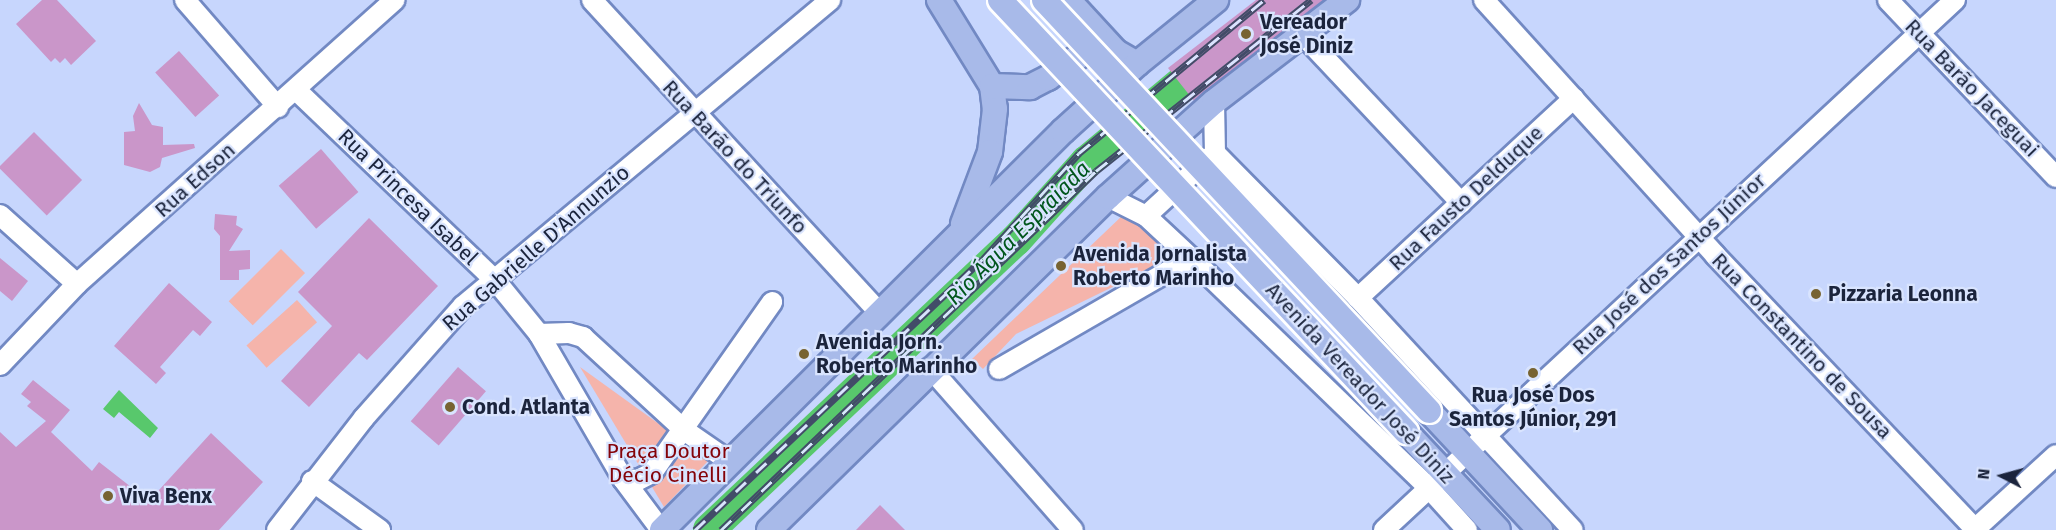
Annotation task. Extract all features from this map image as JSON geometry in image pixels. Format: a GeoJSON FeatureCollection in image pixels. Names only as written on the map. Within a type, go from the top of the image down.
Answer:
{"type":"FeatureCollection","features":[{"type":"Feature","properties":{"kind":"main road"},"geometry":{"type":"LineString","coordinates":[[939,0],[992,86],[995,109],[990,152],[961,230]]}},
{"type":"Feature","properties":{"kind":"main road","name":"Avenida Vereador José Diniz"},"geometry":{"type":"LineString","coordinates":[[1000,0],[1406,432],[1436,479],[1498,530]]}},
{"type":"Feature","properties":{"kind":"main road","name":"Avenida Vereador José Diniz"},"geometry":{"type":"LineString","coordinates":[[1044,0],[1540,530]]}},
{"type":"Feature","properties":{"kind":"main road"},"geometry":{"type":"LineString","coordinates":[[1068,0],[1116,52],[1137,64]]}},
{"type":"Feature","properties":{"kind":"main road"},"geometry":{"type":"LineString","coordinates":[[662,530],[961,230],[1137,64],[1216,0]]}},
{"type":"Feature","properties":{"kind":"main road"},"geometry":{"type":"LineString","coordinates":[[769,530],[930,368],[1108,197],[1214,102],[1347,0]]}},
{"type":"Feature","properties":{"kind":"main road"},"geometry":{"type":"LineString","coordinates":[[992,86],[1030,87],[1048,78],[1092,46],[1095,30]]}},
{"type":"Feature","properties":{"kind":"street"},"geometry":{"type":"LineString","coordinates":[[185,0],[278,106]]}},
{"type":"Feature","properties":{"kind":"street","name":"Rua Edson"},"geometry":{"type":"LineString","coordinates":[[0,365],[77,284],[395,0]]}},
{"type":"Feature","properties":{"kind":"street","name":"Rua Barão do Triunfo"},"geometry":{"type":"LineString","coordinates":[[592,0],[880,313]]}},
{"type":"Feature","properties":{"kind":"street","name":"Rua Gabrielle D'Annunzio"},"geometry":{"type":"LineString","coordinates":[[277,530],[312,481],[463,306],[693,111],[830,0]]}},
{"type":"Feature","properties":{"kind":"street","name":"Rua Constantino de Sousa"},"geometry":{"type":"LineString","coordinates":[[1484,0],[1700,237],[1975,530]]}},
{"type":"Feature","properties":{"kind":"street","name":"Rua Barão Jaceguai"},"geometry":{"type":"LineString","coordinates":[[1888,0],[2056,177]]}},
{"type":"Feature","properties":{"kind":"street","name":"Rua José dos Santos Júnior"},"geometry":{"type":"LineString","coordinates":[[1384,530],[1485,433],[1955,0]]}},
{"type":"Feature","properties":{"kind":"street"},"geometry":{"type":"LineString","coordinates":[[1302,34],[1461,203]]}},
{"type":"Feature","properties":{"kind":"street","name":"Rua Princesa Isabel"},"geometry":{"type":"LineString","coordinates":[[296,90],[495,280],[539,334],[623,479],[662,530]]}},
{"type":"Feature","properties":{"kind":"street","name":"Rua Fausto Delduque"},"geometry":{"type":"LineString","coordinates":[[1359,298],[1574,98]]}},
{"type":"Feature","properties":{"kind":"street"},"geometry":{"type":"LineString","coordinates":[[1214,102],[1215,153],[1359,298],[1574,530]]}},
{"type":"Feature","properties":{"kind":"street"},"geometry":{"type":"LineString","coordinates":[[1146,216],[1215,153]]}},
{"type":"Feature","properties":{"kind":"street","name":"Avenida Vereador José Diniz"},"geometry":{"type":"LineString","coordinates":[[1108,197],[1146,216],[1436,479],[1467,530]]}},
{"type":"Feature","properties":{"kind":"street"},"geometry":{"type":"LineString","coordinates":[[0,215],[77,284]]}},
{"type":"Feature","properties":{"kind":"street"},"geometry":{"type":"LineString","coordinates":[[999,369],[1191,258]]}},
{"type":"Feature","properties":{"kind":"street"},"geometry":{"type":"LineString","coordinates":[[623,479],[638,480],[652,473],[772,302]]}},
{"type":"Feature","properties":{"kind":"street"},"geometry":{"type":"LineString","coordinates":[[539,334],[568,333],[583,337],[684,430],[729,461]]}},
{"type":"Feature","properties":{"kind":"street"},"geometry":{"type":"LineString","coordinates":[[930,368],[1073,530]]}},
{"type":"Feature","properties":{"kind":"street"},"geometry":{"type":"LineString","coordinates":[[1975,530],[2056,455]]}},
{"type":"Feature","properties":{"kind":"street"},"geometry":{"type":"LineString","coordinates":[[312,481],[380,530]]}},
{"type":"Feature","properties":{"kind":"green space"},"geometry":{"type":"Polygon","coordinates":[[[1124,214],[1144,218],[1171,246],[1164,262],[1016,334],[983,369],[972,359],[1124,214]]]}},
{"type":"Feature","properties":{"kind":"green space"},"geometry":{"type":"Polygon","coordinates":[[[281,249],[305,273],[253,325],[229,301],[281,249]]]}},
{"type":"Feature","properties":{"kind":"green space"},"geometry":{"type":"Polygon","coordinates":[[[297,300],[317,322],[267,368],[246,346],[297,300]]]}},
{"type":"Feature","properties":{"kind":"green space","name":"Praça Doutor Décio Cinelli"},"geometry":{"type":"Polygon","coordinates":[[[580,367],[709,460],[664,507],[580,367]]]}},
{"type":"Feature","properties":{"kind":"shaded area"},"geometry":{"type":"Polygon","coordinates":[[[119,390],[158,428],[150,438],[119,412],[114,418],[103,409],[119,390]]]}},
{"type":"Feature","properties":{"kind":"building"},"geometry":{"type":"Polygon","coordinates":[[[42,0],[57,0],[96,41],[71,65],[65,58],[60,63],[55,58],[51,62],[16,24],[42,0]]]}},
{"type":"Feature","properties":{"kind":"building","name":"Vereador José Diniz"},"geometry":{"type":"Polygon","coordinates":[[[1256,0],[1324,0],[1194,101],[1168,68],[1256,0]]]}},
{"type":"Feature","properties":{"kind":"building"},"geometry":{"type":"Polygon","coordinates":[[[179,51],[219,96],[195,117],[155,72],[179,51]]]}},
{"type":"Feature","properties":{"kind":"building"},"geometry":{"type":"Polygon","coordinates":[[[139,103],[152,125],[163,127],[163,145],[194,144],[195,148],[162,158],[160,167],[150,172],[124,165],[124,132],[135,131],[133,116],[139,103]]]}},
{"type":"Feature","properties":{"kind":"building"},"geometry":{"type":"Polygon","coordinates":[[[34,132],[82,180],[47,215],[0,169],[0,166],[34,132]]]}},
{"type":"Feature","properties":{"kind":"building"},"geometry":{"type":"Polygon","coordinates":[[[321,149],[358,192],[316,229],[279,186],[321,149]]]}},
{"type":"Feature","properties":{"kind":"building"},"geometry":{"type":"Polygon","coordinates":[[[215,214],[237,216],[236,225],[243,229],[229,251],[250,250],[250,269],[239,270],[239,280],[220,280],[220,236],[214,229],[215,214]]]}},
{"type":"Feature","properties":{"kind":"building"},"geometry":{"type":"Polygon","coordinates":[[[369,218],[438,286],[367,360],[359,353],[309,407],[281,381],[332,326],[298,292],[369,218]]]}},
{"type":"Feature","properties":{"kind":"building"},"geometry":{"type":"Polygon","coordinates":[[[0,258],[28,281],[12,301],[0,291],[0,258]]]}},
{"type":"Feature","properties":{"kind":"building"},"geometry":{"type":"Polygon","coordinates":[[[169,283],[212,322],[200,336],[193,330],[160,367],[166,373],[156,384],[114,346],[169,283]]]}},
{"type":"Feature","properties":{"kind":"building","name":"Cond. Atlanta"},"geometry":{"type":"Polygon","coordinates":[[[458,367],[486,391],[439,446],[411,421],[458,367]]]}},
{"type":"Feature","properties":{"kind":"building"},"geometry":{"type":"Polygon","coordinates":[[[33,380],[70,410],[51,432],[92,471],[99,462],[149,501],[211,433],[263,482],[219,530],[0,530],[0,432],[16,447],[46,421],[27,406],[31,402],[21,394],[33,380]]]}},
{"type":"Feature","properties":{"kind":"building"},"geometry":{"type":"Polygon","coordinates":[[[880,505],[905,530],[856,530],[880,505]]]}},
{"type":"Feature","properties":{"kind":"waterway","name":"Rio Água Espraiada"},"geometry":{"type":"LineString","coordinates":[[709,530],[1016,240],[1086,162],[1212,57]]}},
{"type":"Feature","properties":{"kind":"railway"},"geometry":{"type":"LineString","coordinates":[[695,530],[983,259],[1079,153],[1264,0]]}},
{"type":"Feature","properties":{"kind":"railway"},"geometry":{"type":"LineString","coordinates":[[721,530],[1096,171],[1311,0]]}},
{"type":"Feature","properties":{"kind":"place","name":"Vereador José Diniz"},"geometry":{"type":"Point","coordinates":[1246,34]}},
{"type":"Feature","properties":{"kind":"place","name":"Avenida Jornalista Roberto Marinho"},"geometry":{"type":"Point","coordinates":[1061,266]}},
{"type":"Feature","properties":{"kind":"place","name":"Pizzaria Leonna"},"geometry":{"type":"Point","coordinates":[1816,294]}},
{"type":"Feature","properties":{"kind":"place","name":"Avenida Jorn. Roberto Marinho"},"geometry":{"type":"Point","coordinates":[804,354]}},
{"type":"Feature","properties":{"kind":"place","name":"Rua José Dos Santos Júnior, 291"},"geometry":{"type":"Point","coordinates":[1533,373]}},
{"type":"Feature","properties":{"kind":"place","name":"Cond. Atlanta"},"geometry":{"type":"Point","coordinates":[450,407]}},
{"type":"Feature","properties":{"kind":"place","name":"Viva Benx"},"geometry":{"type":"Point","coordinates":[108,496]}}]}
